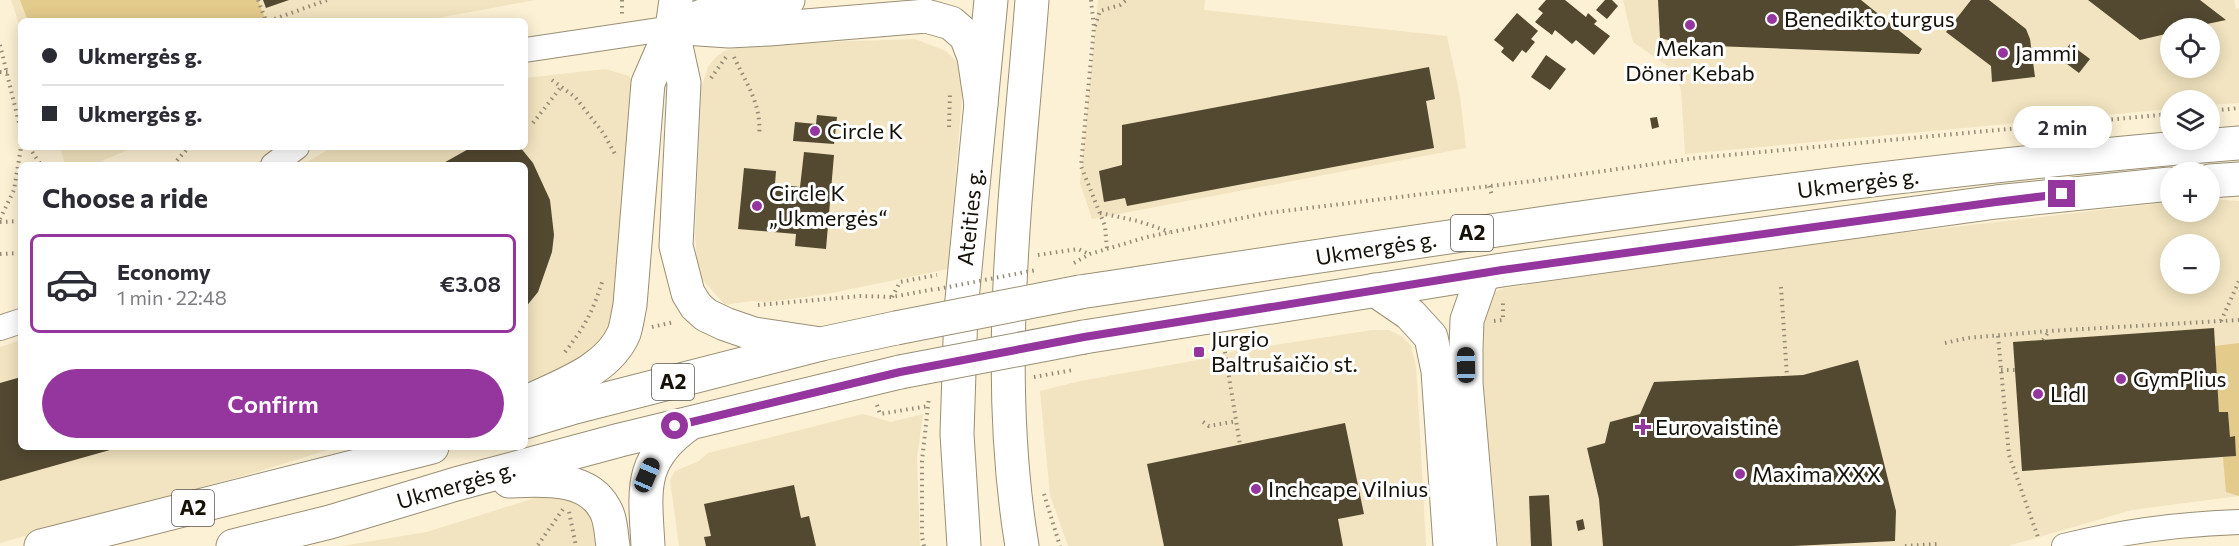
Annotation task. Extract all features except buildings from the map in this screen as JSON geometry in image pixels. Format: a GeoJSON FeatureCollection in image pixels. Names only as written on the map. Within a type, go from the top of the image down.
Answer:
{"type":"FeatureCollection","features":[{"type":"Feature","properties":{"kind":"main road"},"geometry":{"type":"LineString","coordinates":[[674,14],[732,4],[788,0]]}},
{"type":"Feature","properties":{"kind":"main road","name":"Ateities g."},"geometry":{"type":"LineString","coordinates":[[964,546],[957,434],[961,310],[991,0]]}},
{"type":"Feature","properties":{"kind":"main road","name":"Ateities g."},"geometry":{"type":"LineString","coordinates":[[1022,546],[1010,433],[1009,312],[1032,0]]}},
{"type":"Feature","properties":{"kind":"main road"},"geometry":{"type":"LineString","coordinates":[[674,14],[749,30],[926,16],[951,23],[966,36],[974,57],[981,104]]}},
{"type":"Feature","properties":{"kind":"main road"},"geometry":{"type":"LineString","coordinates":[[674,14],[684,83],[676,246],[688,293],[696,306],[706,315],[725,324],[754,334],[821,344]]}},
{"type":"Feature","properties":{"kind":"main road"},"geometry":{"type":"LineString","coordinates":[[528,402],[582,375],[597,365],[612,351],[624,333],[630,305],[648,83],[674,14]]}},
{"type":"Feature","properties":{"kind":"main road","name":"Ukmergės g."},"geometry":{"type":"LineString","coordinates":[[528,421],[821,344],[894,313],[1077,278],[2119,153],[2239,143]]}},
{"type":"Feature","properties":{"kind":"main road"},"geometry":{"type":"LineString","coordinates":[[2220,180],[2239,179]]}},
{"type":"Feature","properties":{"kind":"main road","name":"Ukmergės g."},"geometry":{"type":"LineString","coordinates":[[233,546],[330,522],[456,484],[693,421],[900,372],[1084,337],[1483,274],[1996,202],[2160,185]]}},
{"type":"Feature","properties":{"kind":"main road"},"geometry":{"type":"LineString","coordinates":[[1480,546],[1466,383],[1466,348],[1467,320],[1483,274]]}},
{"type":"Feature","properties":{"kind":"main road"},"geometry":{"type":"LineString","coordinates":[[1375,290],[1410,314],[1431,337],[1438,371],[1450,546]]}},
{"type":"Feature","properties":{"kind":"main road"},"geometry":{"type":"LineString","coordinates":[[648,546],[645,496],[647,475],[655,457],[666,444],[693,421]]}},
{"type":"Feature","properties":{"kind":"main road","name":"Ukmergės g."},"geometry":{"type":"LineString","coordinates":[[41,546],[420,450]]}},
{"type":"Feature","properties":{"kind":"main road"},"geometry":{"type":"LineString","coordinates":[[456,484],[542,480],[579,486],[593,495],[605,508],[614,546]]}},
{"type":"Feature","properties":{"kind":"street"},"geometry":{"type":"LineString","coordinates":[[528,49],[674,14]]}},
{"type":"Feature","properties":{"kind":"street"},"geometry":{"type":"LineString","coordinates":[[277,162],[293,150]]}},
{"type":"Feature","properties":{"kind":"street"},"geometry":{"type":"LineString","coordinates":[[0,328],[18,322]]}},
{"type":"Feature","properties":{"kind":"street"},"geometry":{"type":"LineString","coordinates":[[2064,546],[2113,534],[2190,524],[2239,522]]}},
{"type":"Feature","properties":{"kind":"path"},"geometry":{"type":"LineString","coordinates":[[258,0],[266,18]]}},
{"type":"Feature","properties":{"kind":"path"},"geometry":{"type":"LineString","coordinates":[[276,18],[327,0]]}},
{"type":"Feature","properties":{"kind":"path"},"geometry":{"type":"LineString","coordinates":[[1091,0],[1094,27],[1081,166],[1105,226],[1107,249]]}},
{"type":"Feature","properties":{"kind":"path"},"geometry":{"type":"LineString","coordinates":[[1094,27],[1100,11],[1120,5],[1126,0]]}},
{"type":"Feature","properties":{"kind":"path"},"geometry":{"type":"LineString","coordinates":[[0,45],[18,117]]}},
{"type":"Feature","properties":{"kind":"path"},"geometry":{"type":"LineString","coordinates":[[726,56],[734,57],[755,99],[761,120],[759,135]]}},
{"type":"Feature","properties":{"kind":"path"},"geometry":{"type":"LineString","coordinates":[[0,72],[8,72]]}},
{"type":"Feature","properties":{"kind":"path"},"geometry":{"type":"LineString","coordinates":[[552,80],[575,97],[604,134],[617,158],[618,147]]}},
{"type":"Feature","properties":{"kind":"path"},"geometry":{"type":"LineString","coordinates":[[533,123],[561,87]]}},
{"type":"Feature","properties":{"kind":"path"},"geometry":{"type":"LineString","coordinates":[[2220,110],[2239,108]]}},
{"type":"Feature","properties":{"kind":"path"},"geometry":{"type":"LineString","coordinates":[[1036,277],[1037,255],[1078,249],[1090,254],[1147,237],[1267,213],[1708,157],[2160,115]]}},
{"type":"Feature","properties":{"kind":"path"},"geometry":{"type":"LineString","coordinates":[[176,162],[186,150]]}},
{"type":"Feature","properties":{"kind":"path"},"geometry":{"type":"LineString","coordinates":[[18,165],[14,190],[0,220],[18,220]]}},
{"type":"Feature","properties":{"kind":"path"},"geometry":{"type":"LineString","coordinates":[[1489,186],[1492,195]]}},
{"type":"Feature","properties":{"kind":"path"},"geometry":{"type":"LineString","coordinates":[[1100,213],[1138,221],[1171,232]]}},
{"type":"Feature","properties":{"kind":"path"},"geometry":{"type":"LineString","coordinates":[[0,254],[18,254]]}},
{"type":"Feature","properties":{"kind":"path"},"geometry":{"type":"LineString","coordinates":[[1077,278],[1090,254]]}},
{"type":"Feature","properties":{"kind":"path"},"geometry":{"type":"LineString","coordinates":[[894,313],[898,296],[1036,270]]}},
{"type":"Feature","properties":{"kind":"path"},"geometry":{"type":"LineString","coordinates":[[894,313],[900,282],[941,274]]}},
{"type":"Feature","properties":{"kind":"path"},"geometry":{"type":"LineString","coordinates":[[566,352],[592,312],[604,276]]}},
{"type":"Feature","properties":{"kind":"path"},"geometry":{"type":"LineString","coordinates":[[2221,321],[2239,281]]}},
{"type":"Feature","properties":{"kind":"path"},"geometry":{"type":"LineString","coordinates":[[1781,287],[1787,376]]}},
{"type":"Feature","properties":{"kind":"path"},"geometry":{"type":"LineString","coordinates":[[755,306],[861,296],[894,313]]}},
{"type":"Feature","properties":{"kind":"path"},"geometry":{"type":"LineString","coordinates":[[1945,343],[2049,330],[2239,320]]}},
{"type":"Feature","properties":{"kind":"path"},"geometry":{"type":"LineString","coordinates":[[2043,340],[2049,330]]}},
{"type":"Feature","properties":{"kind":"path"},"geometry":{"type":"LineString","coordinates":[[1998,336],[2009,455],[2038,537]]}},
{"type":"Feature","properties":{"kind":"path"},"geometry":{"type":"LineString","coordinates":[[1224,345],[1240,444]]}},
{"type":"Feature","properties":{"kind":"path"},"geometry":{"type":"LineString","coordinates":[[1033,366],[1034,388]]}},
{"type":"Feature","properties":{"kind":"path"},"geometry":{"type":"LineString","coordinates":[[1033,377],[1073,370]]}},
{"type":"Feature","properties":{"kind":"path"},"geometry":{"type":"LineString","coordinates":[[2001,370],[2015,370]]}},
{"type":"Feature","properties":{"kind":"path"},"geometry":{"type":"LineString","coordinates":[[876,403],[880,414],[928,406]]}},
{"type":"Feature","properties":{"kind":"path"},"geometry":{"type":"LineString","coordinates":[[1203,422],[1209,426],[1238,421]]}},
{"type":"Feature","properties":{"kind":"path"},"geometry":{"type":"LineString","coordinates":[[1042,488],[1058,533],[1060,546]]}},
{"type":"Feature","properties":{"kind":"path"},"geometry":{"type":"LineString","coordinates":[[567,504],[576,546]]}},
{"type":"Feature","properties":{"kind":"path"},"geometry":{"type":"LineString","coordinates":[[538,545],[557,519]]}},
{"type":"Feature","properties":{"kind":"path"},"geometry":{"type":"LineString","coordinates":[[1905,546],[1936,544]]}},
{"type":"Feature","properties":{"kind":"shaded area"},"geometry":{"type":"Polygon","coordinates":[[[11,0],[536,0],[441,18],[18,18],[18,21],[11,0]]]}},
{"type":"Feature","properties":{"kind":"shaded area"},"geometry":{"type":"Polygon","coordinates":[[[20,0],[258,0],[265,18],[27,18],[20,0]]]}},
{"type":"Feature","properties":{"kind":"shaded area"},"geometry":{"type":"Polygon","coordinates":[[[1098,0],[1205,0],[1204,10],[1447,36],[1460,96],[1466,148],[1092,219],[1080,183],[1098,0]]]}},
{"type":"Feature","properties":{"kind":"shaded area"},"geometry":{"type":"Polygon","coordinates":[[[1623,0],[2234,0],[2236,9],[2239,8],[2239,103],[2220,104],[2220,90],[2160,90],[2160,110],[1685,154],[1681,90],[1673,70],[1633,42],[1623,0]]]}},
{"type":"Feature","properties":{"kind":"shaded area"},"geometry":{"type":"Polygon","coordinates":[[[915,39],[946,51],[959,64],[963,85],[948,269],[827,294],[725,305],[702,279],[697,262],[695,236],[701,88],[708,67],[724,51],[736,48],[915,39]]]}},
{"type":"Feature","properties":{"kind":"shaded area"},"geometry":{"type":"Polygon","coordinates":[[[606,69],[629,76],[635,88],[612,325],[592,356],[528,386],[528,162],[307,162],[327,150],[528,150],[528,78],[606,69]]]}},
{"type":"Feature","properties":{"kind":"shaded area"},"geometry":{"type":"Polygon","coordinates":[[[61,150],[128,150],[99,162],[64,162],[61,150]]]}},
{"type":"Feature","properties":{"kind":"shaded area"},"geometry":{"type":"Polygon","coordinates":[[[2220,200],[2239,201],[2239,496],[2132,510],[2008,546],[1498,546],[1477,314],[1486,297],[1504,288],[1866,237],[2160,203],[2160,222],[2220,222],[2220,200]]]}},
{"type":"Feature","properties":{"kind":"shaded area"},"geometry":{"type":"Polygon","coordinates":[[[1372,330],[1389,330],[1403,337],[1411,346],[1416,366],[1426,546],[1068,546],[1050,495],[1040,391],[1080,381],[1215,357],[1235,351],[1372,330]]]}},
{"type":"Feature","properties":{"kind":"shaded area"},"geometry":{"type":"Polygon","coordinates":[[[18,341],[18,450],[327,450],[257,472],[0,543],[0,347],[18,341]]]}},
{"type":"Feature","properties":{"kind":"shaded area"},"geometry":{"type":"Polygon","coordinates":[[[2239,343],[2239,496],[2226,492],[2223,457],[2236,456],[2235,437],[2230,437],[2228,412],[2219,412],[2215,346],[2239,343]]]}},
{"type":"Feature","properties":{"kind":"shaded area"},"geometry":{"type":"Polygon","coordinates":[[[863,414],[891,422],[923,414],[917,458],[920,546],[679,546],[670,480],[675,471],[699,461],[708,453],[863,414]]]}},
{"type":"Feature","properties":{"kind":"shaded area"},"geometry":{"type":"Polygon","coordinates":[[[544,495],[560,495],[587,507],[594,518],[601,546],[342,546],[427,532],[544,495]]]}},
{"type":"Feature","properties":{"kind":"place","name":"Benedikto turgus"},"geometry":{"type":"Point","coordinates":[1772,19]}},
{"type":"Feature","properties":{"kind":"place","name":"Mekan Döner Kebab"},"geometry":{"type":"Point","coordinates":[1690,25]}},
{"type":"Feature","properties":{"kind":"place","name":"Jammi"},"geometry":{"type":"Point","coordinates":[2003,53]}},
{"type":"Feature","properties":{"kind":"place","name":"Circle K"},"geometry":{"type":"Point","coordinates":[815,131]}},
{"type":"Feature","properties":{"kind":"place","name":"Circle K „Ukmergės“"},"geometry":{"type":"Point","coordinates":[757,206]}},
{"type":"Feature","properties":{"kind":"place","name":"Jurgio Baltrušaičio st."},"geometry":{"type":"Point","coordinates":[1199,352]}},
{"type":"Feature","properties":{"kind":"place","name":"GymPlius"},"geometry":{"type":"Point","coordinates":[2121,379]}},
{"type":"Feature","properties":{"kind":"place","name":"Lidl"},"geometry":{"type":"Point","coordinates":[2038,394]}},
{"type":"Feature","properties":{"kind":"place","name":"Eurovaistinė"},"geometry":{"type":"Point","coordinates":[1643,427]}},
{"type":"Feature","properties":{"kind":"place","name":"Maxima XXX"},"geometry":{"type":"Point","coordinates":[1740,474]}},
{"type":"Feature","properties":{"kind":"place","name":"Inchcape Vilnius"},"geometry":{"type":"Point","coordinates":[1256,489]}},
{"type":"Feature","properties":{"kind":"route"},"geometry":{"type":"LineString","coordinates":[[675,426],[900,372],[1084,337],[1502,270],[2062,194]]}}]}
